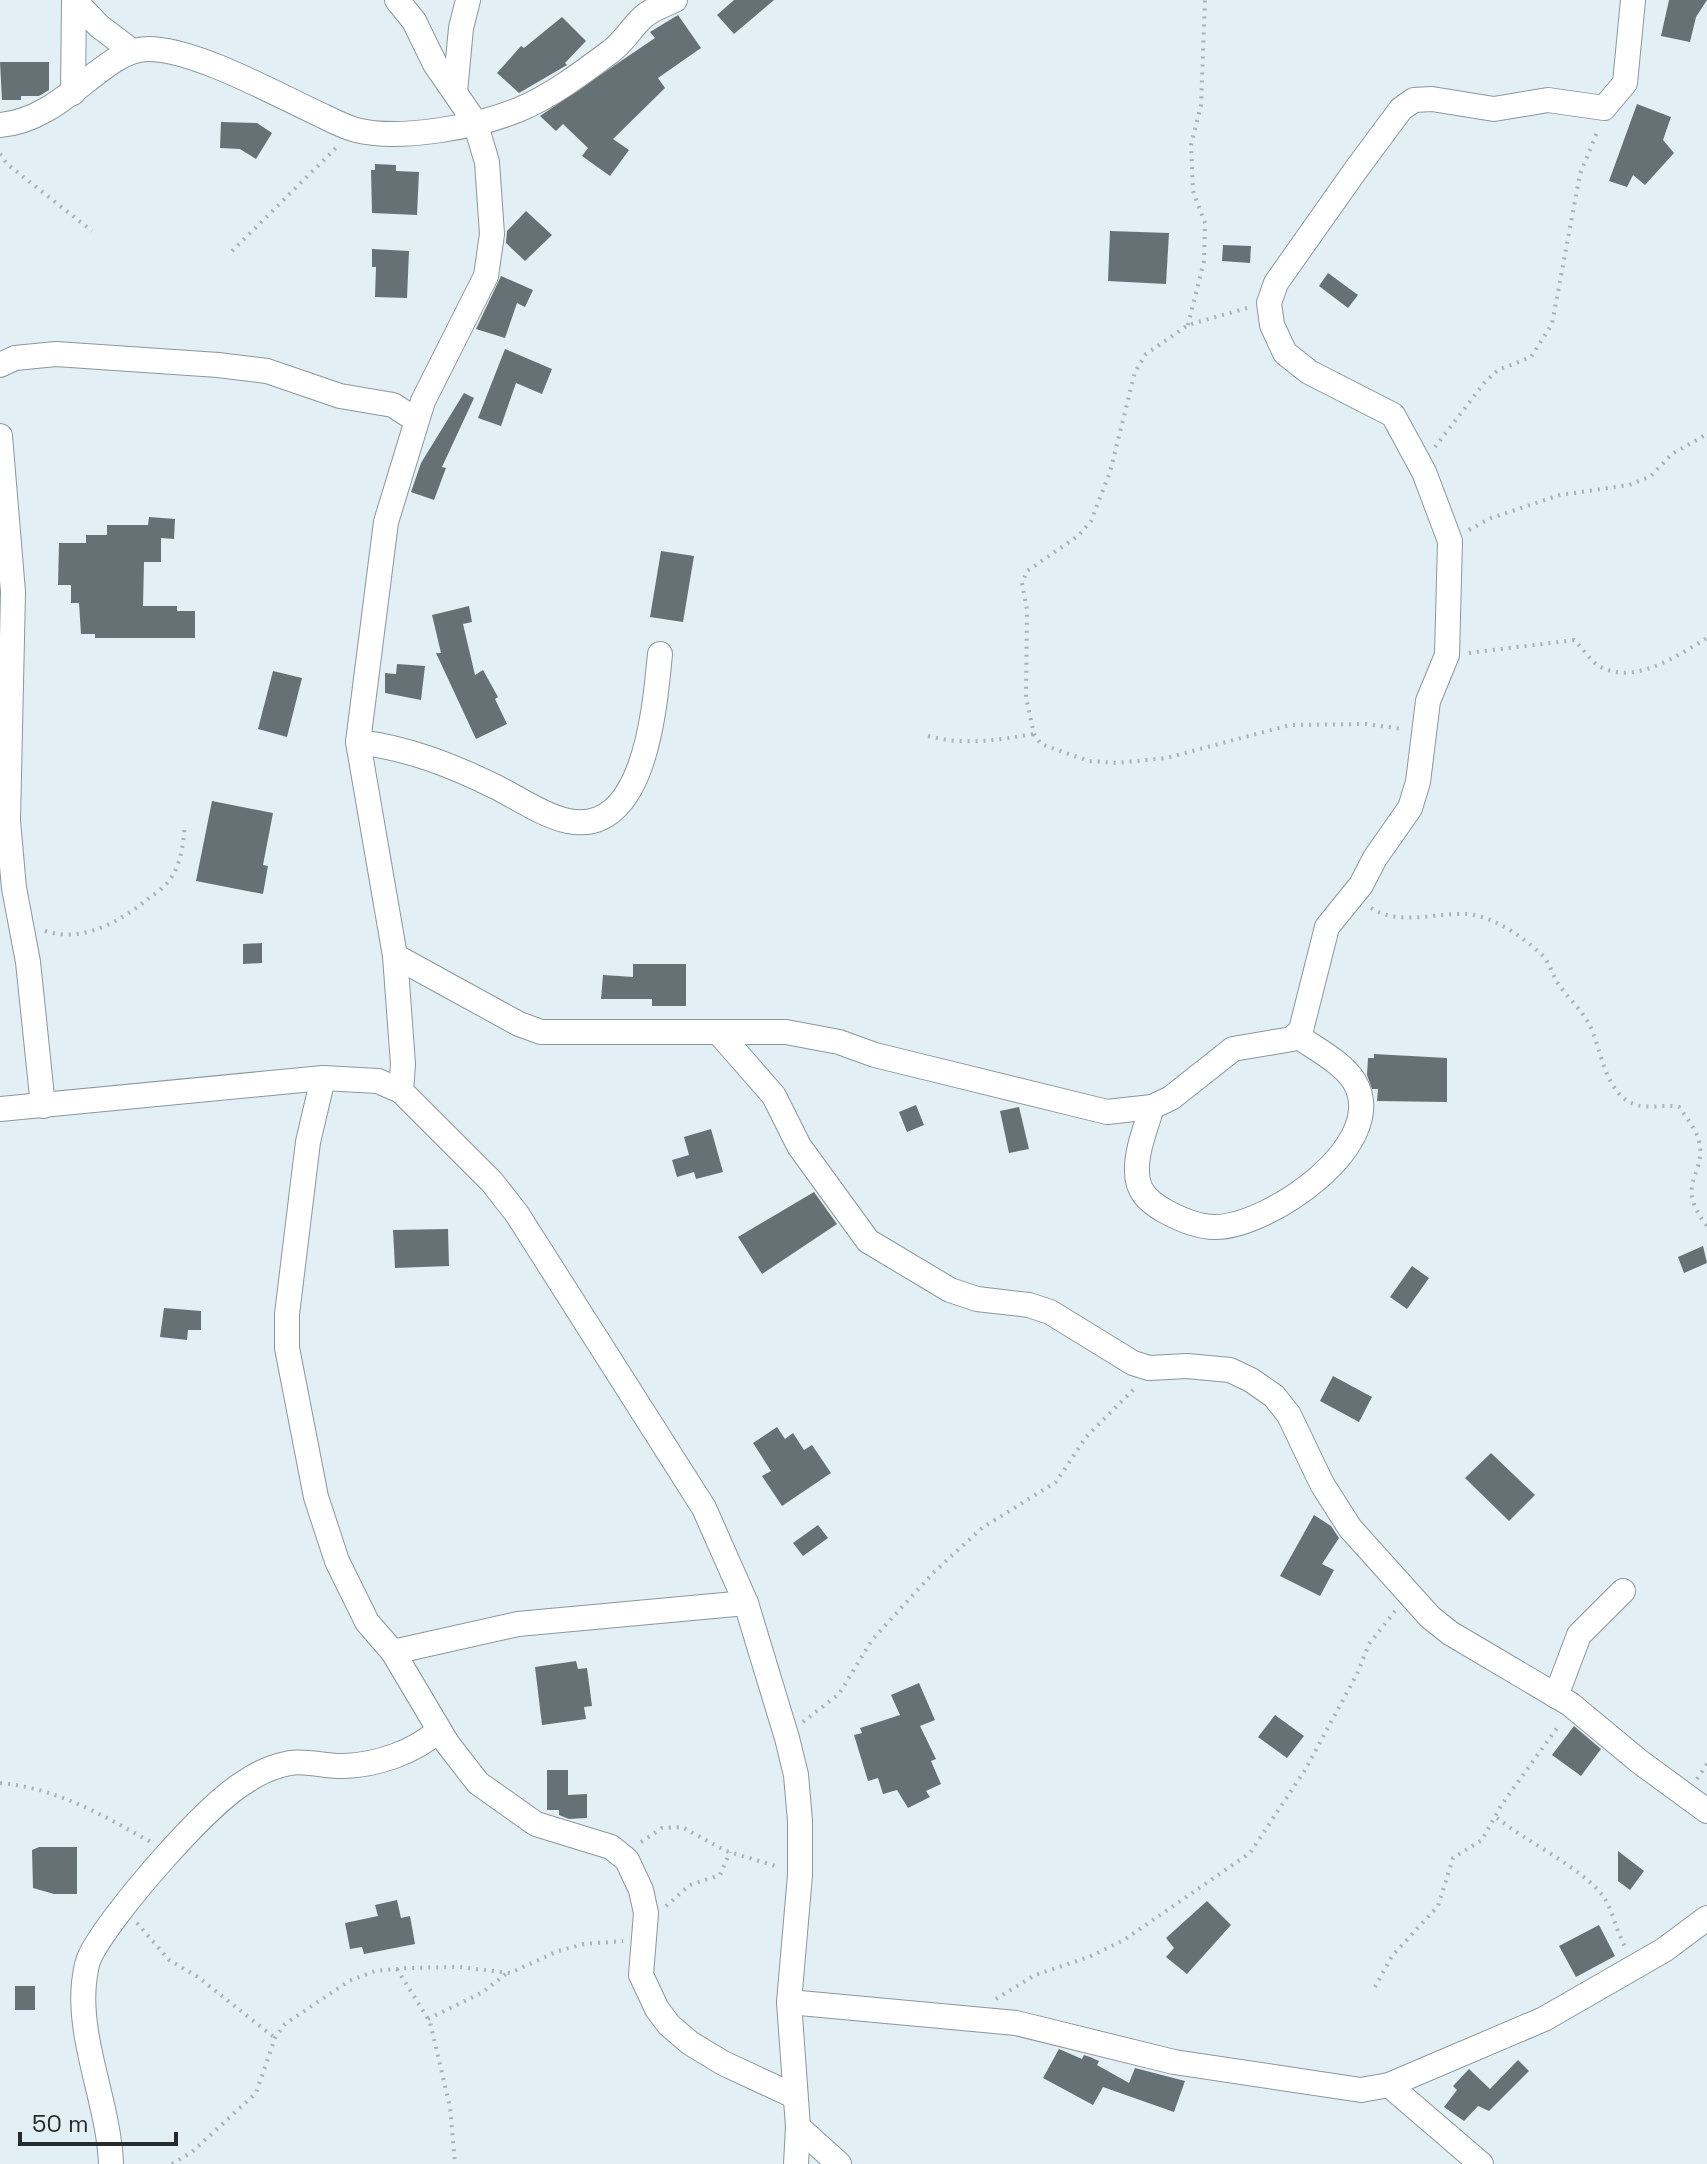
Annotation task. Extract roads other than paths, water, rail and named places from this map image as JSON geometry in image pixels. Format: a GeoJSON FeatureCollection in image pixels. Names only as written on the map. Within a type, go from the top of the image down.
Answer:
{"type":"FeatureCollection","features":[{"type":"Feature","properties":{"kind":"street"},"geometry":{"type":"LineString","coordinates":[[74,0],[99,26],[132,51]]}},
{"type":"Feature","properties":{"kind":"street"},"geometry":{"type":"LineString","coordinates":[[73,93],[74,0]]}},
{"type":"Feature","properties":{"kind":"street"},"geometry":{"type":"LineString","coordinates":[[397,0],[475,122],[487,162],[491,193],[490,261],[481,287],[440,362],[416,420],[386,522],[358,742],[395,956],[403,1064],[401,1091]]}},
{"type":"Feature","properties":{"kind":"street"},"geometry":{"type":"LineString","coordinates":[[455,92],[461,28],[468,0]]}},
{"type":"Feature","properties":{"kind":"street"},"geometry":{"type":"LineString","coordinates":[[0,125],[26,121],[73,93],[132,51],[160,50],[196,59],[355,130],[416,132],[475,122],[518,110],[559,87],[621,44],[641,18],[675,0]]}},
{"type":"Feature","properties":{"kind":"street"},"geometry":{"type":"LineString","coordinates":[[395,956],[519,1024],[541,1032],[786,1032],[839,1042],[875,1055],[1107,1112],[1152,1107],[1171,1098],[1233,1049],[1292,1039],[1306,1015],[1327,927],[1361,885],[1375,858],[1410,808],[1418,782],[1428,701],[1447,655],[1450,541],[1424,472],[1393,415],[1309,372],[1285,353],[1272,325],[1269,303],[1276,283],[1401,109],[1414,100],[1494,109],[1548,100],[1604,108],[1625,83],[1633,0]]}},
{"type":"Feature","properties":{"kind":"street"},"geometry":{"type":"LineString","coordinates":[[0,365],[15,358],[56,354],[255,369],[307,382],[340,396],[393,405],[416,420]]}},
{"type":"Feature","properties":{"kind":"street"},"geometry":{"type":"LineString","coordinates":[[0,436],[13,592],[8,821],[28,962],[43,1106]]}},
{"type":"Feature","properties":{"kind":"street"},"geometry":{"type":"LineString","coordinates":[[358,742],[426,756],[567,821],[599,819],[628,792],[638,774],[655,709],[660,654]]}},
{"type":"Feature","properties":{"kind":"street"},"geometry":{"type":"LineString","coordinates":[[719,1033],[774,1096],[799,1146],[847,1217],[880,1250],[966,1296],[1010,1301],[1050,1312],[1103,1347],[1149,1368],[1187,1366],[1230,1370],[1274,1396],[1289,1415],[1322,1484],[1350,1528],[1450,1633],[1563,1700],[1707,1811]]}},
{"type":"Feature","properties":{"kind":"street"},"geometry":{"type":"LineString","coordinates":[[1152,1107],[1137,1172],[1141,1192],[1153,1204],[1183,1221],[1215,1227],[1267,1215],[1316,1181],[1341,1155],[1358,1121],[1359,1096],[1355,1083],[1345,1071],[1296,1035]]}},
{"type":"Feature","properties":{"kind":"street"},"geometry":{"type":"LineString","coordinates":[[323,1078],[308,1142],[287,1314],[287,1348],[322,1523],[367,1622],[393,1652],[461,1765],[503,1804],[536,1824],[611,1847],[635,1873],[644,1900],[646,1932],[641,1975],[657,2009],[669,2025],[690,2043],[723,2063],[794,2096]]}},
{"type":"Feature","properties":{"kind":"street"},"geometry":{"type":"LineString","coordinates":[[0,1109],[323,1078],[378,1081],[401,1091],[492,1182],[550,1260],[683,1471],[724,1548],[746,1603],[796,1775],[800,1875],[789,2002],[798,2127],[796,2164]]}},
{"type":"Feature","properties":{"kind":"street"},"geometry":{"type":"LineString","coordinates":[[1563,1700],[1579,1635],[1623,1591]]}},
{"type":"Feature","properties":{"kind":"street"},"geometry":{"type":"LineString","coordinates":[[393,1652],[518,1624],[746,1603]]}},
{"type":"Feature","properties":{"kind":"street"},"geometry":{"type":"LineString","coordinates":[[111,2164],[110,2131],[88,2031],[83,1988],[90,1956],[129,1902],[171,1853],[243,1782],[273,1767],[293,1762],[345,1766],[367,1762],[412,1749],[439,1730]]}},
{"type":"Feature","properties":{"kind":"street"},"geometry":{"type":"LineString","coordinates":[[789,2002],[980,2017],[1056,2030],[1174,2062],[1361,2090],[1389,2085],[1544,2019],[1664,1950],[1707,1918]]}},
{"type":"Feature","properties":{"kind":"street"},"geometry":{"type":"LineString","coordinates":[[1389,2085],[1481,2164]]}},
{"type":"Feature","properties":{"kind":"street"},"geometry":{"type":"LineString","coordinates":[[798,2127],[839,2164]]}}]}
